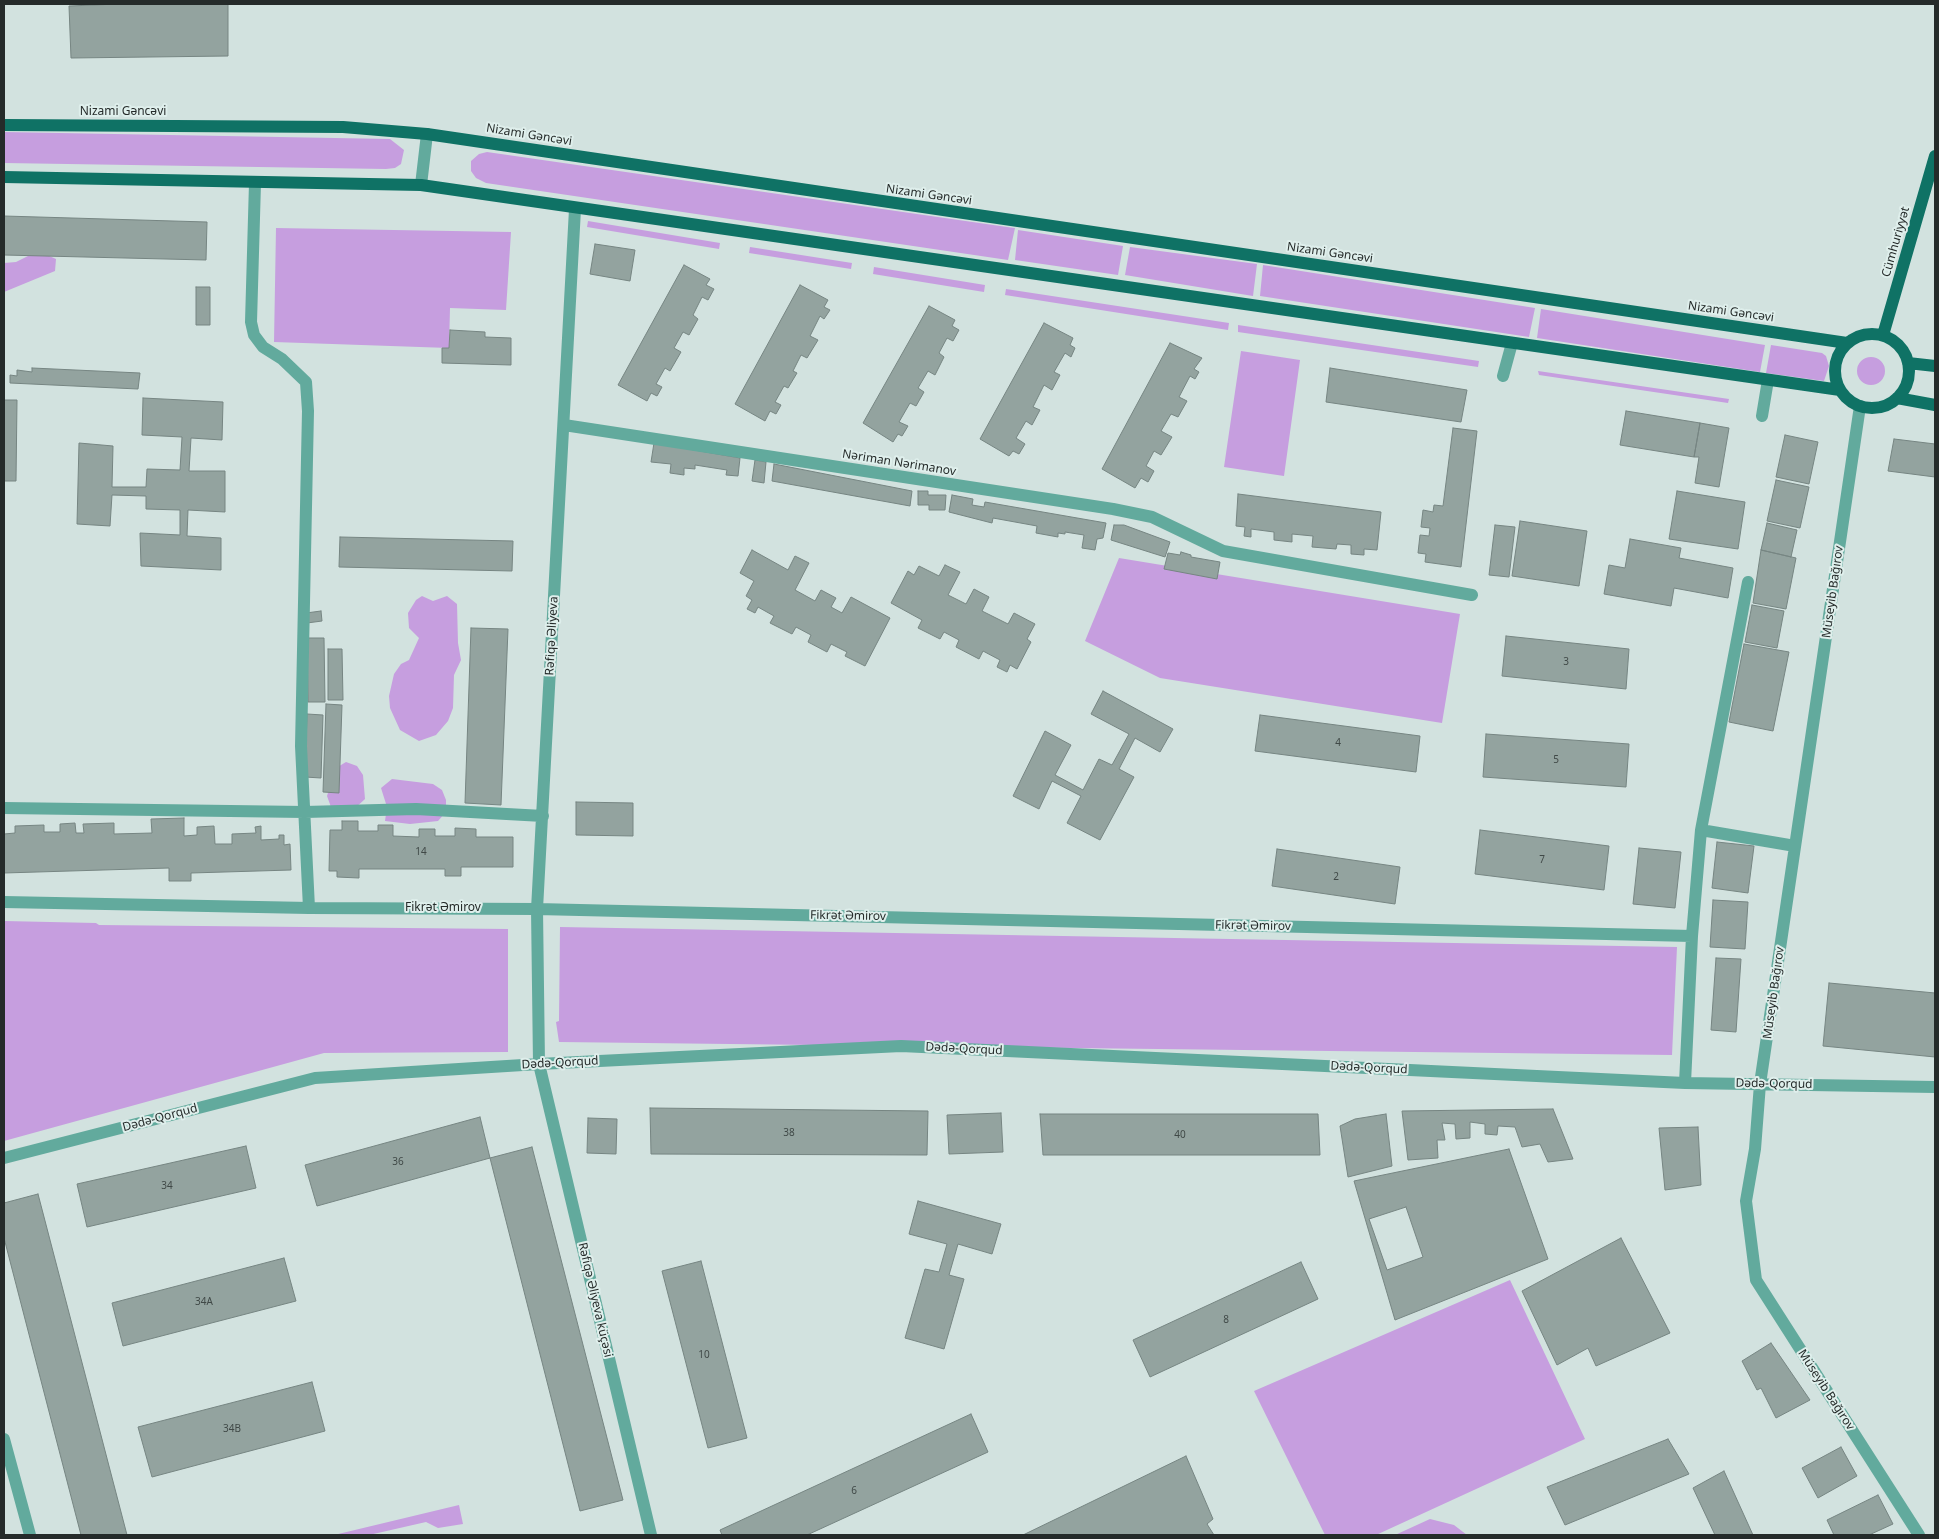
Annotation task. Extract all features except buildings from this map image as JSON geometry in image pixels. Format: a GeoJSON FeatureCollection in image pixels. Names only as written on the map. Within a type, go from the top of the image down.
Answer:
{"type":"FeatureCollection","features":[{"type":"Feature","properties":{"kind":"main road","name":"Nizami Gəncəvi"},"geometry":{"type":"LineString","coordinates":[[4,124],[343,127],[427,134],[1847,343]]}},
{"type":"Feature","properties":{"kind":"main road","name":"Cümhuriyyət"},"geometry":{"type":"LineString","coordinates":[[1883,336],[1935,156]]}},
{"type":"Feature","properties":{"kind":"main road"},"geometry":{"type":"LineString","coordinates":[[4,177],[421,185],[575,209],[1840,390]]}},
{"type":"Feature","properties":{"kind":"main road"},"geometry":{"type":"LineString","coordinates":[[1864,335],[1883,336],[1894,342],[1903,351],[1908,363],[1909,376],[1904,388],[1896,398],[1885,405],[1873,408],[1860,406],[1849,400],[1840,390],[1835,378],[1835,365],[1839,353],[1847,343],[1864,335]]}},
{"type":"Feature","properties":{"kind":"main road"},"geometry":{"type":"LineString","coordinates":[[1908,363],[1935,366]]}},
{"type":"Feature","properties":{"kind":"main road"},"geometry":{"type":"LineString","coordinates":[[1896,398],[1935,405]]}},
{"type":"Feature","properties":{"kind":"street"},"geometry":{"type":"LineString","coordinates":[[421,185],[427,134]]}},
{"type":"Feature","properties":{"kind":"street"},"geometry":{"type":"LineString","coordinates":[[255,183],[251,322],[254,335],[263,348],[282,359],[306,382],[308,411],[301,746],[309,908]]}},
{"type":"Feature","properties":{"kind":"street","name":"Rəfiqə Əliyeva"},"geometry":{"type":"LineString","coordinates":[[539,1064],[537,909],[575,209]]}},
{"type":"Feature","properties":{"kind":"street"},"geometry":{"type":"LineString","coordinates":[[1503,376],[1512,343]]}},
{"type":"Feature","properties":{"kind":"street"},"geometry":{"type":"LineString","coordinates":[[1762,416],[1768,380]]}},
{"type":"Feature","properties":{"kind":"street","name":"Müseyib Bağırov"},"geometry":{"type":"LineString","coordinates":[[1860,406],[1760,1084],[1755,1149],[1746,1201],[1756,1280],[1919,1535]]}},
{"type":"Feature","properties":{"kind":"street","name":"Nəriman Nərimanov"},"geometry":{"type":"LineString","coordinates":[[564,425],[1132,513],[1152,517],[1223,551],[1472,595]]}},
{"type":"Feature","properties":{"kind":"street"},"geometry":{"type":"LineString","coordinates":[[1685,1083],[1692,936],[1701,830],[1748,582]]}},
{"type":"Feature","properties":{"kind":"street"},"geometry":{"type":"LineString","coordinates":[[4,808],[305,812],[416,809],[543,816]]}},
{"type":"Feature","properties":{"kind":"street"},"geometry":{"type":"LineString","coordinates":[[1701,830],[1795,846]]}},
{"type":"Feature","properties":{"kind":"street","name":"Fikrət Əmirov"},"geometry":{"type":"LineString","coordinates":[[4,902],[309,908],[537,909],[1692,936]]}},
{"type":"Feature","properties":{"kind":"street","name":"Dədə-Qorqud"},"geometry":{"type":"LineString","coordinates":[[4,1158],[315,1078],[539,1064],[901,1046],[1685,1083],[1935,1087]]}},
{"type":"Feature","properties":{"kind":"street","name":"Rəfiqə Əliyeva küçəsi"},"geometry":{"type":"LineString","coordinates":[[539,1064],[651,1535]]}},
{"type":"Feature","properties":{"kind":"street"},"geometry":{"type":"LineString","coordinates":[[4,1440],[30,1535]]}},
{"type":"Feature","properties":{"kind":"shaded area"},"geometry":{"type":"Polygon","coordinates":[[[4,132],[390,139],[404,150],[401,164],[395,168],[386,169],[4,163],[4,132]]]}},
{"type":"Feature","properties":{"kind":"shaded area"},"geometry":{"type":"Polygon","coordinates":[[[487,152],[1015,228],[1008,260],[486,183],[476,178],[471,171],[471,161],[479,154],[487,152]]]}},
{"type":"Feature","properties":{"kind":"shaded area"},"geometry":{"type":"Polygon","coordinates":[[[588,221],[720,243],[719,249],[587,227],[588,221]]]}},
{"type":"Feature","properties":{"kind":"shaded area"},"geometry":{"type":"Polygon","coordinates":[[[276,228],[511,232],[506,310],[450,308],[449,348],[274,342],[276,228]]]}},
{"type":"Feature","properties":{"kind":"shaded area"},"geometry":{"type":"Polygon","coordinates":[[[1018,230],[1123,246],[1118,275],[1015,260],[1018,230]]]}},
{"type":"Feature","properties":{"kind":"shaded area"},"geometry":{"type":"Polygon","coordinates":[[[750,247],[852,263],[851,269],[749,253],[750,247]]]}},
{"type":"Feature","properties":{"kind":"shaded area"},"geometry":{"type":"Polygon","coordinates":[[[1130,247],[1257,264],[1253,296],[1125,275],[1130,247]]]}},
{"type":"Feature","properties":{"kind":"shaded area"},"geometry":{"type":"Polygon","coordinates":[[[38,251],[56,259],[55,271],[4,292],[4,263],[16,262],[38,251]]]}},
{"type":"Feature","properties":{"kind":"shaded area"},"geometry":{"type":"Polygon","coordinates":[[[1263,265],[1535,308],[1529,337],[1260,296],[1263,265]]]}},
{"type":"Feature","properties":{"kind":"shaded area"},"geometry":{"type":"Polygon","coordinates":[[[874,267],[985,285],[984,292],[873,274],[874,267]]]}},
{"type":"Feature","properties":{"kind":"shaded area"},"geometry":{"type":"Polygon","coordinates":[[[1006,289],[1229,323],[1228,330],[1005,295],[1006,289]]]}},
{"type":"Feature","properties":{"kind":"shaded area"},"geometry":{"type":"Polygon","coordinates":[[[1541,309],[1765,345],[1760,372],[1537,338],[1541,309]]]}},
{"type":"Feature","properties":{"kind":"shaded area"},"geometry":{"type":"Polygon","coordinates":[[[1238,325],[1479,361],[1478,367],[1238,332],[1238,325]]]}},
{"type":"Feature","properties":{"kind":"shaded area"},"geometry":{"type":"Polygon","coordinates":[[[1771,345],[1822,353],[1826,356],[1829,366],[1824,381],[1766,373],[1771,345]]]}},
{"type":"Feature","properties":{"kind":"shaded area"},"geometry":{"type":"Polygon","coordinates":[[[1241,351],[1300,360],[1284,476],[1224,467],[1241,351]]]}},
{"type":"Feature","properties":{"kind":"shaded area"},"geometry":{"type":"Polygon","coordinates":[[[1871,357],[1881,361],[1885,371],[1881,381],[1871,385],[1861,381],[1857,371],[1861,361],[1871,357]]]}},
{"type":"Feature","properties":{"kind":"shaded area"},"geometry":{"type":"Polygon","coordinates":[[[1538,371],[1729,399],[1728,403],[1539,375],[1538,371]]]}},
{"type":"Feature","properties":{"kind":"shaded area"},"geometry":{"type":"Polygon","coordinates":[[[1119,558],[1460,614],[1442,723],[1160,678],[1085,641],[1119,558]]]}},
{"type":"Feature","properties":{"kind":"shaded area"},"geometry":{"type":"Polygon","coordinates":[[[422,596],[433,601],[447,596],[457,604],[458,643],[461,660],[454,675],[453,708],[448,721],[436,735],[419,741],[400,730],[390,708],[389,696],[394,674],[401,664],[409,660],[419,638],[409,628],[408,613],[416,600],[422,596]]]}},
{"type":"Feature","properties":{"kind":"shaded area"},"geometry":{"type":"Polygon","coordinates":[[[346,762],[357,766],[363,775],[365,799],[352,811],[331,807],[327,796],[336,768],[346,762]]]}},
{"type":"Feature","properties":{"kind":"shaded area"},"geometry":{"type":"Polygon","coordinates":[[[392,779],[433,784],[442,790],[446,800],[446,812],[438,821],[410,824],[385,821],[387,807],[381,788],[392,779]]]}},
{"type":"Feature","properties":{"kind":"shaded area"},"geometry":{"type":"Polygon","coordinates":[[[4,921],[96,923],[99,925],[508,929],[508,1052],[324,1053],[4,1141],[4,921]]]}},
{"type":"Feature","properties":{"kind":"shaded area"},"geometry":{"type":"Polygon","coordinates":[[[560,927],[1677,947],[1672,1055],[559,1042],[556,1022],[559,1021],[560,927]]]}},
{"type":"Feature","properties":{"kind":"shaded area"},"geometry":{"type":"Polygon","coordinates":[[[1510,1280],[1585,1439],[1376,1535],[1325,1535],[1254,1391],[1510,1280]]]}},
{"type":"Feature","properties":{"kind":"shaded area"},"geometry":{"type":"Polygon","coordinates":[[[459,1505],[463,1524],[438,1528],[426,1522],[369,1535],[334,1535],[459,1505]]]}},
{"type":"Feature","properties":{"kind":"shaded area"},"geometry":{"type":"Polygon","coordinates":[[[1430,1519],[1454,1525],[1467,1535],[1395,1535],[1430,1519]]]}}]}
